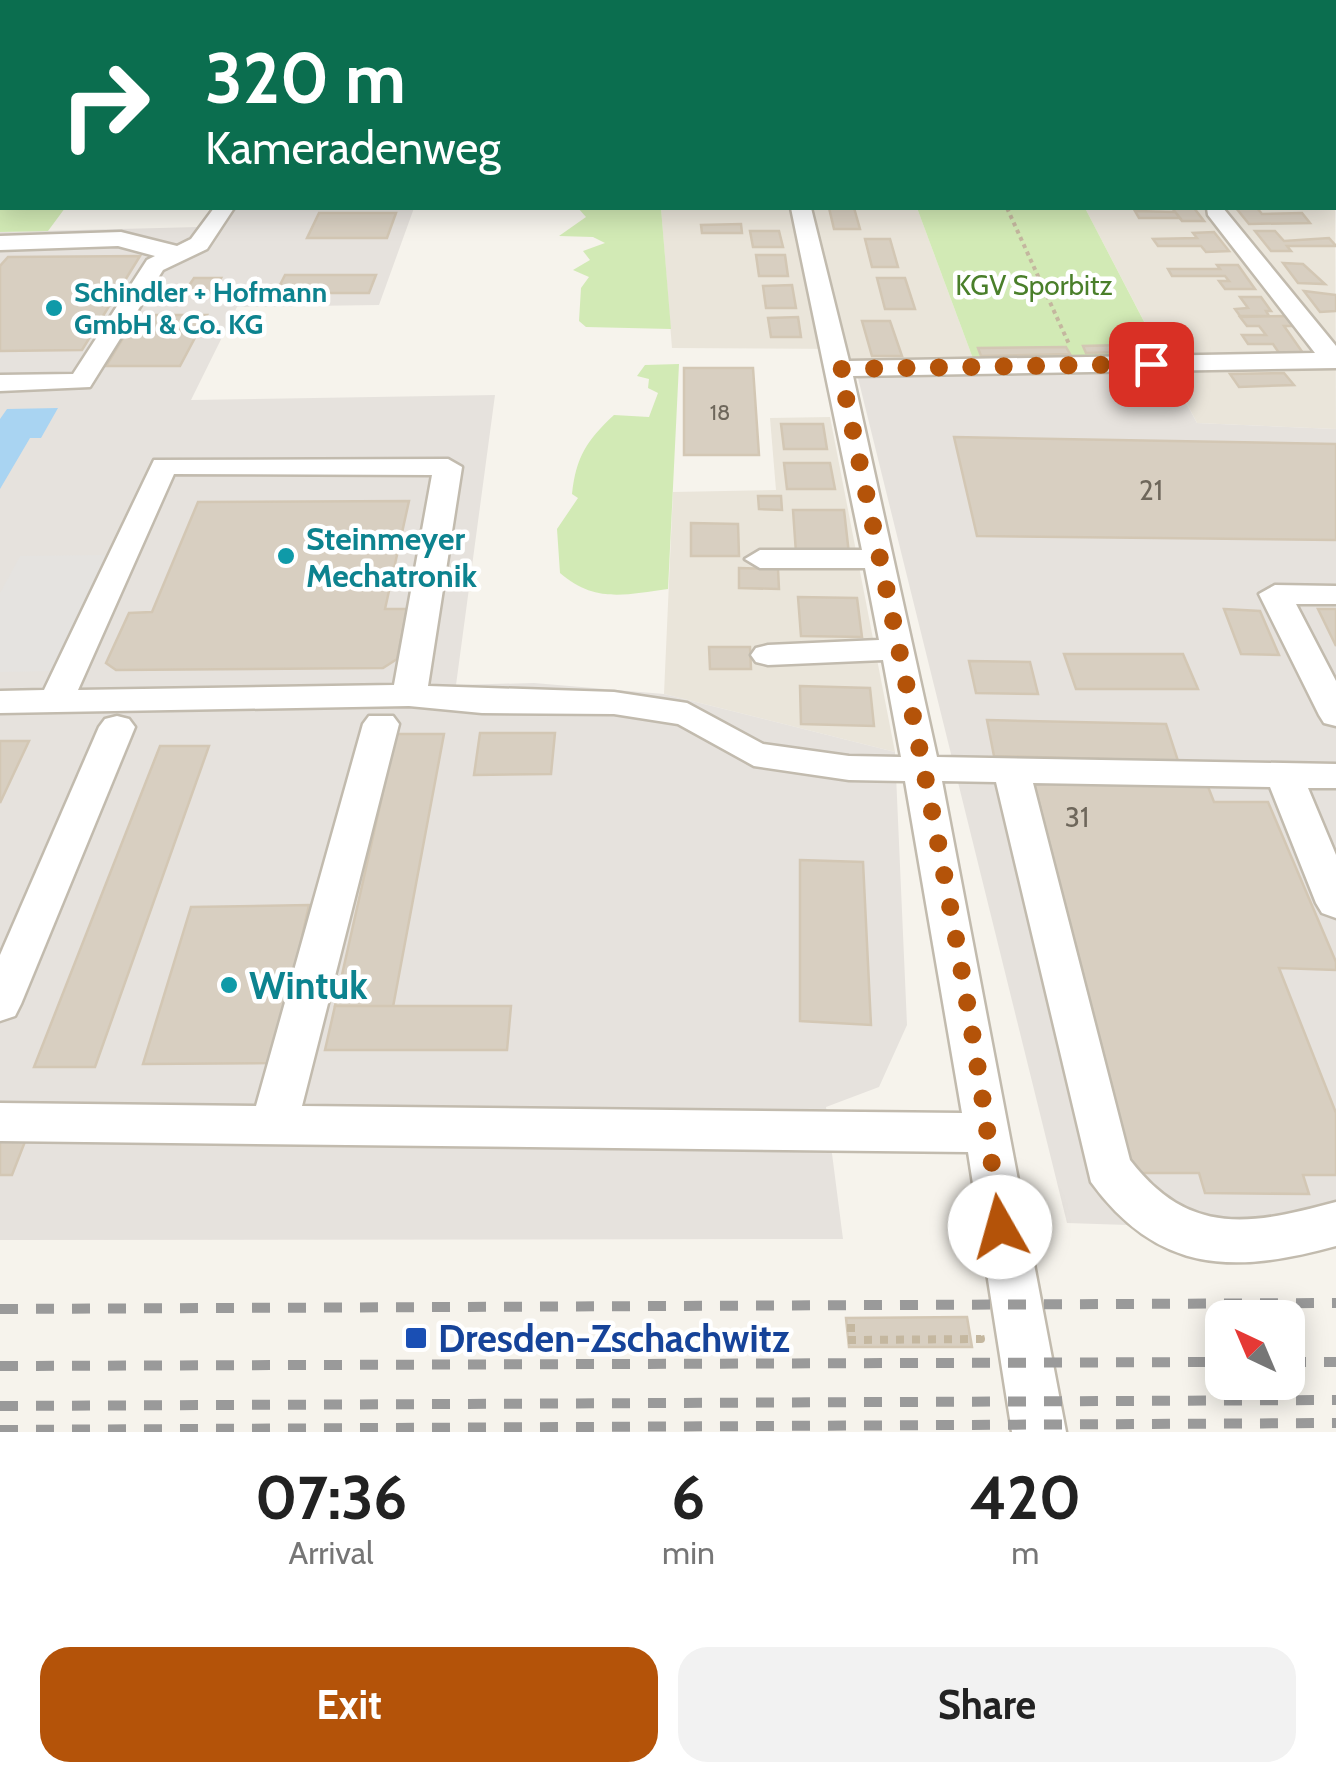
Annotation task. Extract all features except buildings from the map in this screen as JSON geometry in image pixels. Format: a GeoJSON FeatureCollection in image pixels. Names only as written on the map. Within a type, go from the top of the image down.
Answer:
{"type":"FeatureCollection","features":[{"type":"Feature","properties":{"kind":"street"},"geometry":{"type":"LineString","coordinates":[[801,210],[840,369],[922,771],[988,1132],[1006,1276],[1038,1432]]}},
{"type":"Feature","properties":{"kind":"street"},"geometry":{"type":"LineString","coordinates":[[1216,211],[1335,360]]}},
{"type":"Feature","properties":{"kind":"street"},"geometry":{"type":"LineString","coordinates":[[0,242],[121,239],[142,248],[175,252],[192,249],[219,217]]}},
{"type":"Feature","properties":{"kind":"street"},"geometry":{"type":"LineString","coordinates":[[0,383],[81,382],[155,265],[175,252]]}},
{"type":"Feature","properties":{"kind":"street"},"geometry":{"type":"LineString","coordinates":[[840,369],[1335,360]]}},
{"type":"Feature","properties":{"kind":"street"},"geometry":{"type":"LineString","coordinates":[[56,701],[164,466],[448,467],[410,695]]}},
{"type":"Feature","properties":{"kind":"street"},"geometry":{"type":"LineString","coordinates":[[760,559],[880,560]]}},
{"type":"Feature","properties":{"kind":"street"},"geometry":{"type":"LineString","coordinates":[[1331,696],[1275,594],[1336,596]]}},
{"type":"Feature","properties":{"kind":"street"},"geometry":{"type":"LineString","coordinates":[[768,655],[898,649]]}},
{"type":"Feature","properties":{"kind":"street"},"geometry":{"type":"LineString","coordinates":[[0,702],[410,695],[650,708],[687,714],[754,754],[849,768],[1336,776]]}},
{"type":"Feature","properties":{"kind":"street"},"geometry":{"type":"LineString","coordinates":[[274,1124],[382,724]]}},
{"type":"Feature","properties":{"kind":"street"},"geometry":{"type":"LineString","coordinates":[[0,1004],[117,726]]}},
{"type":"Feature","properties":{"kind":"street"},"geometry":{"type":"LineString","coordinates":[[1012,773],[1108,1168],[1126,1196],[1177,1232],[1220,1242],[1275,1242],[1336,1224]]}},
{"type":"Feature","properties":{"kind":"street"},"geometry":{"type":"LineString","coordinates":[[1284,775],[1336,903]]}},
{"type":"Feature","properties":{"kind":"street"},"geometry":{"type":"LineString","coordinates":[[0,1122],[988,1132]]}},
{"type":"Feature","properties":{"kind":"path"},"geometry":{"type":"LineString","coordinates":[[180,0],[204,0]]}},
{"type":"Feature","properties":{"kind":"path"},"geometry":{"type":"LineString","coordinates":[[1008,210],[1078,365]]}},
{"type":"Feature","properties":{"kind":"path"},"geometry":{"type":"LineString","coordinates":[[847,1328],[862,1328]]}},
{"type":"Feature","properties":{"kind":"path"},"geometry":{"type":"LineString","coordinates":[[848,1340],[981,1339],[979,1328]]}},
{"type":"Feature","properties":{"kind":"shaded area"},"geometry":{"type":"Polygon","coordinates":[[[210,210],[413,210],[379,305],[237,307],[191,400],[495,395],[456,685],[534,683],[664,694],[895,752],[907,1025],[879,1087],[826,1107],[843,1239],[0,1240],[0,232],[199,227],[210,210]]]}},
{"type":"Feature","properties":{"kind":"shaded area"},"geometry":{"type":"Polygon","coordinates":[[[661,210],[918,210],[975,364],[853,364],[846,349],[672,348],[661,210]]]}},
{"type":"Feature","properties":{"kind":"shaded area"},"geometry":{"type":"Polygon","coordinates":[[[1086,210],[1335,210],[1336,429],[1197,423],[1086,210]]]}},
{"type":"Feature","properties":{"kind":"shaded area"},"geometry":{"type":"Polygon","coordinates":[[[1168,369],[1197,423],[1336,429],[1336,1232],[1067,1223],[858,378],[1168,369]]]}},
{"type":"Feature","properties":{"kind":"shaded area"},"geometry":{"type":"Polygon","coordinates":[[[830,417],[895,752],[664,694],[673,492],[776,490],[770,418],[830,417]]]}},
{"type":"Feature","properties":{"kind":"shaded area"},"geometry":{"type":"Polygon","coordinates":[[[108,555],[56,671],[0,672],[0,593],[20,556],[108,555]]]}},
{"type":"Feature","properties":{"kind":"green space"},"geometry":{"type":"Polygon","coordinates":[[[0,210],[64,210],[48,231],[0,232],[0,210]]]}},
{"type":"Feature","properties":{"kind":"green space"},"geometry":{"type":"Polygon","coordinates":[[[580,210],[661,210],[671,329],[586,327],[579,321],[581,288],[589,277],[573,270],[590,260],[583,251],[605,243],[593,237],[559,236],[586,217],[580,210]]]}},
{"type":"Feature","properties":{"kind":"green space","name":"KGV Sporbitz"},"geometry":{"type":"Polygon","coordinates":[[[918,210],[1086,210],[1165,362],[975,364],[918,210]]]}},
{"type":"Feature","properties":{"kind":"green space"},"geometry":{"type":"Polygon","coordinates":[[[679,364],[668,589],[611,594],[585,589],[560,573],[557,529],[578,498],[572,494],[580,459],[590,441],[614,415],[649,417],[658,393],[648,388],[649,379],[637,376],[645,365],[679,364]]]}},
{"type":"Feature","properties":{"kind":"water"},"geometry":{"type":"Polygon","coordinates":[[[58,408],[41,438],[30,438],[0,489],[0,419],[7,409],[58,408]]]}},
{"type":"Feature","properties":{"kind":"railway"},"geometry":{"type":"LineString","coordinates":[[0,1309],[1336,1303]]}},
{"type":"Feature","properties":{"kind":"railway"},"geometry":{"type":"LineString","coordinates":[[0,1366],[1205,1362]]}},
{"type":"Feature","properties":{"kind":"railway"},"geometry":{"type":"LineString","coordinates":[[1305,1362],[1336,1362]]}},
{"type":"Feature","properties":{"kind":"railway"},"geometry":{"type":"LineString","coordinates":[[0,1406],[1336,1400]]}},
{"type":"Feature","properties":{"kind":"railway"},"geometry":{"type":"LineString","coordinates":[[0,1430],[1336,1423]]}},
{"type":"Feature","properties":{"kind":"place","name":"Schindler + Hofmann GmbH & Co. KG"},"geometry":{"type":"Point","coordinates":[54,308]}},
{"type":"Feature","properties":{"kind":"place","name":"Steinmeyer Mechatronik"},"geometry":{"type":"Point","coordinates":[286,556]}},
{"type":"Feature","properties":{"kind":"place","name":"Wintuk"},"geometry":{"type":"Point","coordinates":[229,985]}},
{"type":"Feature","properties":{"kind":"place","name":"Dresden-Zschachwitz"},"geometry":{"type":"Point","coordinates":[416,1338]}},
{"type":"Feature","properties":{"kind":"route"},"geometry":{"type":"LineString","coordinates":[[1000,1227],[988,1132],[929,804],[840,369],[1151,364]]}}]}
